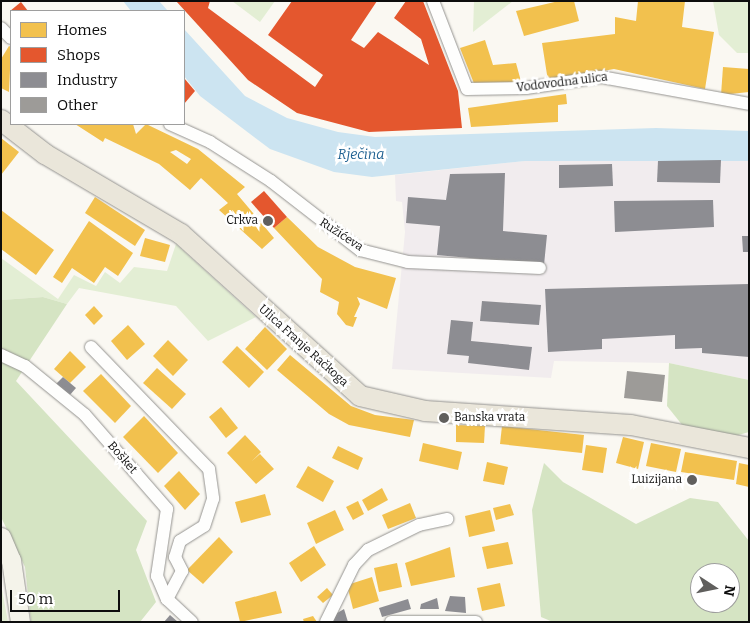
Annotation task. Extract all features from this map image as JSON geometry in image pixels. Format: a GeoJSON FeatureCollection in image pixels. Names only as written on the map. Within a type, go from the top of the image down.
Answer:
{"type":"FeatureCollection","features":[{"type":"Feature","properties":{"kind":"main road","name":"Ulica Franje Račkoga"},"geometry":{"type":"LineString","coordinates":[[1,120],[44,154],[181,234],[360,396],[425,411],[632,425],[749,448]]}},
{"type":"Feature","properties":{"kind":"street","name":"Vodovodna ulica"},"geometry":{"type":"LineString","coordinates":[[433,1],[467,89],[526,88],[601,77],[749,104]]}},
{"type":"Feature","properties":{"kind":"street"},"geometry":{"type":"LineString","coordinates":[[1,28],[10,37]]}},
{"type":"Feature","properties":{"kind":"street","name":"Ružićeva"},"geometry":{"type":"LineString","coordinates":[[172,125],[210,142],[270,181],[360,250],[408,262],[540,268]]}},
{"type":"Feature","properties":{"kind":"street"},"geometry":{"type":"LineString","coordinates":[[91,347],[209,468],[213,499],[204,526],[180,541],[175,557],[182,571],[167,599]]}},
{"type":"Feature","properties":{"kind":"street","name":"Bošket"},"geometry":{"type":"LineString","coordinates":[[1,355],[25,366],[85,415],[167,509],[157,576],[167,599],[192,622]]}},
{"type":"Feature","properties":{"kind":"street"},"geometry":{"type":"LineString","coordinates":[[326,622],[354,565],[368,550],[419,524],[448,518]]}},
{"type":"Feature","properties":{"kind":"street"},"geometry":{"type":"LineString","coordinates":[[1,537],[11,560],[20,622]]}},
{"type":"Feature","properties":{"kind":"street"},"geometry":{"type":"LineString","coordinates":[[391,622],[476,622]]}},
{"type":"Feature","properties":{"kind":"shaded area"},"geometry":{"type":"Polygon","coordinates":[[[525,161],[749,161],[749,380],[669,363],[554,361],[551,378],[392,369],[405,232],[402,202],[396,201],[395,175],[525,161]]]}},
{"type":"Feature","properties":{"kind":"green space"},"geometry":{"type":"Polygon","coordinates":[[[232,1],[275,1],[260,22],[232,1]]]}},
{"type":"Feature","properties":{"kind":"green space"},"geometry":{"type":"Polygon","coordinates":[[[474,1],[513,1],[473,32],[474,1]]]}},
{"type":"Feature","properties":{"kind":"green space"},"geometry":{"type":"Polygon","coordinates":[[[713,1],[749,1],[749,53],[737,53],[719,35],[713,1]]]}},
{"type":"Feature","properties":{"kind":"green space"},"geometry":{"type":"Polygon","coordinates":[[[176,244],[256,317],[208,341],[176,306],[79,288],[67,304],[43,297],[1,300],[1,258],[58,299],[74,275],[96,286],[105,272],[120,283],[134,267],[167,271],[176,244]]]}},
{"type":"Feature","properties":{"kind":"green space"},"geometry":{"type":"Polygon","coordinates":[[[43,297],[67,304],[16,381],[147,521],[136,550],[156,602],[140,622],[31,622],[25,567],[1,517],[1,300],[43,297]]]}},
{"type":"Feature","properties":{"kind":"green space"},"geometry":{"type":"Polygon","coordinates":[[[669,363],[749,380],[749,432],[735,436],[683,426],[667,406],[669,363]]]}},
{"type":"Feature","properties":{"kind":"green space"},"geometry":{"type":"Polygon","coordinates":[[[544,463],[563,482],[636,524],[690,498],[718,502],[749,541],[749,622],[553,622],[541,617],[532,510],[544,463]]]}},
{"type":"Feature","properties":{"kind":"green space"},"geometry":{"type":"Polygon","coordinates":[[[1,584],[8,622],[1,622],[1,584]]]}},
{"type":"Feature","properties":{"kind":"water"},"geometry":{"type":"Polygon","coordinates":[[[123,1],[159,1],[167,10],[130,10],[123,1]]]}},
{"type":"Feature","properties":{"kind":"water","name":"Rječina"},"geometry":{"type":"Polygon","coordinates":[[[185,30],[245,96],[287,118],[338,132],[375,137],[656,128],[749,131],[749,161],[525,161],[372,177],[334,172],[270,149],[200,96],[185,77],[185,30]]]}},
{"type":"Feature","properties":{"kind":"building: Homes"},"geometry":{"type":"Polygon","coordinates":[[[559,1],[574,1],[579,21],[524,36],[516,11],[559,1]]]}},
{"type":"Feature","properties":{"kind":"building: Homes"},"geometry":{"type":"Polygon","coordinates":[[[638,1],[685,1],[682,27],[714,32],[705,89],[614,69],[548,81],[542,43],[615,34],[615,17],[636,21],[638,1]]]}},
{"type":"Feature","properties":{"kind":"building: Homes"},"geometry":{"type":"Polygon","coordinates":[[[485,40],[493,65],[516,63],[522,85],[475,86],[460,48],[485,40]]]}},
{"type":"Feature","properties":{"kind":"building: Homes"},"geometry":{"type":"Polygon","coordinates":[[[10,46],[9,92],[1,88],[1,59],[10,46]]]}},
{"type":"Feature","properties":{"kind":"building: Homes"},"geometry":{"type":"Polygon","coordinates":[[[723,67],[749,69],[749,92],[721,95],[723,67]]]}},
{"type":"Feature","properties":{"kind":"building: Homes"},"geometry":{"type":"Polygon","coordinates":[[[566,94],[567,104],[558,105],[558,122],[471,127],[468,108],[566,94]]]}},
{"type":"Feature","properties":{"kind":"building: Homes"},"geometry":{"type":"Polygon","coordinates":[[[77,125],[133,125],[136,134],[145,125],[148,125],[198,149],[245,187],[237,194],[274,238],[262,249],[219,210],[228,203],[201,178],[190,190],[159,164],[105,138],[103,142],[77,125]],[[176,150],[170,152],[187,164],[191,159],[176,150]]]}},
{"type":"Feature","properties":{"kind":"building: Homes"},"geometry":{"type":"Polygon","coordinates":[[[1,138],[19,152],[1,175],[1,138]]]}},
{"type":"Feature","properties":{"kind":"building: Homes"},"geometry":{"type":"Polygon","coordinates":[[[95,197],[145,230],[135,246],[85,213],[95,197]]]}},
{"type":"Feature","properties":{"kind":"building: Homes"},"geometry":{"type":"Polygon","coordinates":[[[1,210],[54,250],[36,275],[1,249],[1,210]]]}},
{"type":"Feature","properties":{"kind":"building: Homes"},"geometry":{"type":"Polygon","coordinates":[[[287,217],[318,247],[355,267],[396,278],[387,309],[357,297],[360,304],[354,317],[357,317],[353,327],[346,325],[337,314],[339,302],[320,292],[322,279],[274,228],[287,217]]]}},
{"type":"Feature","properties":{"kind":"building: Homes"},"geometry":{"type":"Polygon","coordinates":[[[89,221],[133,253],[118,276],[105,267],[94,283],[72,268],[62,283],[53,277],[89,221]]]}},
{"type":"Feature","properties":{"kind":"building: Homes"},"geometry":{"type":"Polygon","coordinates":[[[145,238],[170,245],[165,262],[140,256],[145,238]]]}},
{"type":"Feature","properties":{"kind":"building: Homes"},"geometry":{"type":"Polygon","coordinates":[[[94,306],[103,316],[94,325],[85,315],[94,306]]]}},
{"type":"Feature","properties":{"kind":"building: Homes"},"geometry":{"type":"Polygon","coordinates":[[[128,325],[145,344],[127,360],[111,341],[128,325]]]}},
{"type":"Feature","properties":{"kind":"building: Homes"},"geometry":{"type":"Polygon","coordinates":[[[265,327],[287,349],[267,370],[245,349],[265,327]]]}},
{"type":"Feature","properties":{"kind":"building: Homes"},"geometry":{"type":"Polygon","coordinates":[[[168,340],[188,360],[173,376],[153,356],[168,340]]]}},
{"type":"Feature","properties":{"kind":"building: Homes"},"geometry":{"type":"Polygon","coordinates":[[[237,346],[264,372],[249,388],[222,362],[237,346]]]}},
{"type":"Feature","properties":{"kind":"building: Homes"},"geometry":{"type":"Polygon","coordinates":[[[70,351],[86,367],[70,383],[54,369],[70,351]]]}},
{"type":"Feature","properties":{"kind":"building: Homes"},"geometry":{"type":"Polygon","coordinates":[[[290,355],[351,406],[375,415],[414,420],[410,437],[349,425],[329,414],[277,370],[290,355]]]}},
{"type":"Feature","properties":{"kind":"building: Homes"},"geometry":{"type":"Polygon","coordinates":[[[157,368],[186,394],[172,409],[143,383],[157,368]]]}},
{"type":"Feature","properties":{"kind":"building: Homes"},"geometry":{"type":"Polygon","coordinates":[[[101,374],[131,406],[115,423],[83,391],[101,374]]]}},
{"type":"Feature","properties":{"kind":"building: Homes"},"geometry":{"type":"Polygon","coordinates":[[[221,407],[238,428],[226,438],[209,417],[221,407]]]}},
{"type":"Feature","properties":{"kind":"building: Homes"},"geometry":{"type":"Polygon","coordinates":[[[144,416],[178,453],[158,473],[123,437],[144,416]]]}},
{"type":"Feature","properties":{"kind":"building: Homes"},"geometry":{"type":"Polygon","coordinates":[[[456,425],[485,426],[484,443],[456,442],[456,425]]]}},
{"type":"Feature","properties":{"kind":"building: Homes"},"geometry":{"type":"Polygon","coordinates":[[[502,426],[584,435],[582,453],[500,444],[502,426]]]}},
{"type":"Feature","properties":{"kind":"building: Homes"},"geometry":{"type":"Polygon","coordinates":[[[245,435],[261,452],[252,461],[260,454],[274,469],[256,484],[227,453],[245,435]]]}},
{"type":"Feature","properties":{"kind":"building: Homes"},"geometry":{"type":"Polygon","coordinates":[[[623,437],[644,442],[638,469],[616,463],[623,437]]]}},
{"type":"Feature","properties":{"kind":"building: Homes"},"geometry":{"type":"Polygon","coordinates":[[[423,443],[462,452],[458,470],[419,461],[423,443]]]}},
{"type":"Feature","properties":{"kind":"building: Homes"},"geometry":{"type":"Polygon","coordinates":[[[651,443],[681,449],[676,472],[646,466],[651,443]]]}},
{"type":"Feature","properties":{"kind":"building: Homes"},"geometry":{"type":"Polygon","coordinates":[[[586,445],[607,448],[603,473],[582,470],[586,445]]]}},
{"type":"Feature","properties":{"kind":"building: Homes"},"geometry":{"type":"Polygon","coordinates":[[[338,446],[363,458],[358,470],[332,458],[338,446]]]}},
{"type":"Feature","properties":{"kind":"building: Homes"},"geometry":{"type":"Polygon","coordinates":[[[685,452],[737,461],[734,480],[681,472],[685,452]]]}},
{"type":"Feature","properties":{"kind":"building: Homes"},"geometry":{"type":"Polygon","coordinates":[[[487,462],[508,467],[504,485],[483,481],[487,462]]]}},
{"type":"Feature","properties":{"kind":"building: Homes"},"geometry":{"type":"Polygon","coordinates":[[[739,463],[749,465],[749,487],[736,484],[739,463]]]}},
{"type":"Feature","properties":{"kind":"building: Homes"},"geometry":{"type":"Polygon","coordinates":[[[308,466],[334,481],[323,502],[296,487],[308,466]]]}},
{"type":"Feature","properties":{"kind":"building: Homes"},"geometry":{"type":"Polygon","coordinates":[[[179,471],[200,494],[185,510],[164,486],[179,471]]]}},
{"type":"Feature","properties":{"kind":"building: Homes"},"geometry":{"type":"Polygon","coordinates":[[[382,488],[388,500],[368,511],[362,500],[382,488]]]}},
{"type":"Feature","properties":{"kind":"building: Homes"},"geometry":{"type":"Polygon","coordinates":[[[265,494],[271,515],[241,523],[235,502],[265,494]]]}},
{"type":"Feature","properties":{"kind":"building: Homes"},"geometry":{"type":"Polygon","coordinates":[[[358,501],[364,514],[353,520],[346,507],[358,501]]]}},
{"type":"Feature","properties":{"kind":"building: Homes"},"geometry":{"type":"Polygon","coordinates":[[[410,503],[416,518],[388,529],[382,515],[410,503]]]}},
{"type":"Feature","properties":{"kind":"building: Homes"},"geometry":{"type":"Polygon","coordinates":[[[510,504],[514,515],[496,520],[493,508],[510,504]]]}},
{"type":"Feature","properties":{"kind":"building: Homes"},"geometry":{"type":"Polygon","coordinates":[[[335,510],[344,530],[316,544],[307,523],[335,510]]]}},
{"type":"Feature","properties":{"kind":"building: Homes"},"geometry":{"type":"Polygon","coordinates":[[[490,510],[495,531],[469,537],[465,516],[490,510]]]}},
{"type":"Feature","properties":{"kind":"building: Homes"},"geometry":{"type":"Polygon","coordinates":[[[219,537],[233,552],[203,584],[187,570],[219,537]]]}},
{"type":"Feature","properties":{"kind":"building: Homes"},"geometry":{"type":"Polygon","coordinates":[[[508,542],[513,564],[487,569],[482,547],[508,542]]]}},
{"type":"Feature","properties":{"kind":"building: Homes"},"geometry":{"type":"Polygon","coordinates":[[[314,546],[326,565],[301,582],[289,563],[314,546]]]}},
{"type":"Feature","properties":{"kind":"building: Homes"},"geometry":{"type":"Polygon","coordinates":[[[450,547],[455,577],[411,586],[405,563],[450,547]]]}},
{"type":"Feature","properties":{"kind":"building: Homes"},"geometry":{"type":"Polygon","coordinates":[[[397,563],[402,587],[379,592],[374,568],[397,563]]]}},
{"type":"Feature","properties":{"kind":"building: Homes"},"geometry":{"type":"Polygon","coordinates":[[[372,577],[379,601],[353,609],[347,585],[372,577]]]}},
{"type":"Feature","properties":{"kind":"building: Homes"},"geometry":{"type":"Polygon","coordinates":[[[500,583],[505,606],[482,611],[477,588],[500,583]]]}},
{"type":"Feature","properties":{"kind":"building: Homes"},"geometry":{"type":"Polygon","coordinates":[[[327,588],[333,595],[323,603],[317,597],[327,588]]]}},
{"type":"Feature","properties":{"kind":"building: Homes"},"geometry":{"type":"Polygon","coordinates":[[[276,591],[282,613],[240,622],[235,602],[276,591]]]}},
{"type":"Feature","properties":{"kind":"building: Homes"},"geometry":{"type":"Polygon","coordinates":[[[313,616],[317,622],[304,622],[303,619],[313,616]]]}},
{"type":"Feature","properties":{"kind":"building: Shops"},"geometry":{"type":"Polygon","coordinates":[[[176,1],[210,1],[208,8],[315,87],[323,75],[268,35],[292,1],[377,1],[351,40],[364,48],[378,32],[429,65],[421,39],[394,18],[406,1],[423,1],[458,91],[462,128],[369,132],[297,113],[248,80],[176,1]]]}},
{"type":"Feature","properties":{"kind":"building: Shops"},"geometry":{"type":"Polygon","coordinates":[[[21,2],[27,10],[11,10],[21,2]]]}},
{"type":"Feature","properties":{"kind":"building: Shops"},"geometry":{"type":"Polygon","coordinates":[[[185,79],[195,91],[185,103],[185,79]]]}},
{"type":"Feature","properties":{"kind":"building: Shops"},"geometry":{"type":"Polygon","coordinates":[[[264,191],[287,217],[274,228],[251,202],[264,191]]]}},
{"type":"Feature","properties":{"kind":"building: Industry"},"geometry":{"type":"Polygon","coordinates":[[[721,160],[720,183],[657,182],[658,161],[721,160]]]}},
{"type":"Feature","properties":{"kind":"building: Industry"},"geometry":{"type":"Polygon","coordinates":[[[612,164],[613,186],[559,188],[559,165],[612,164]]]}},
{"type":"Feature","properties":{"kind":"building: Industry"},"geometry":{"type":"Polygon","coordinates":[[[505,173],[503,231],[547,235],[544,265],[437,255],[440,226],[406,223],[408,197],[446,200],[450,174],[505,173]]]}},
{"type":"Feature","properties":{"kind":"building: Industry"},"geometry":{"type":"Polygon","coordinates":[[[713,200],[714,227],[615,232],[614,201],[713,200]]]}},
{"type":"Feature","properties":{"kind":"building: Industry"},"geometry":{"type":"Polygon","coordinates":[[[742,236],[749,236],[749,252],[743,252],[742,236]]]}},
{"type":"Feature","properties":{"kind":"building: Industry"},"geometry":{"type":"Polygon","coordinates":[[[749,284],[749,357],[702,353],[702,348],[675,349],[675,335],[602,339],[602,349],[548,352],[545,289],[749,284]]]}},
{"type":"Feature","properties":{"kind":"building: Industry"},"geometry":{"type":"Polygon","coordinates":[[[482,301],[541,305],[539,325],[480,321],[482,301]]]}},
{"type":"Feature","properties":{"kind":"building: Industry"},"geometry":{"type":"Polygon","coordinates":[[[451,320],[473,322],[471,341],[532,347],[529,370],[468,363],[469,356],[447,354],[451,320]]]}},
{"type":"Feature","properties":{"kind":"building: Industry"},"geometry":{"type":"Polygon","coordinates":[[[63,377],[76,388],[69,396],[55,385],[63,377]]]}},
{"type":"Feature","properties":{"kind":"building: Industry"},"geometry":{"type":"Polygon","coordinates":[[[450,596],[465,597],[466,613],[445,611],[450,596]]]}},
{"type":"Feature","properties":{"kind":"building: Industry"},"geometry":{"type":"Polygon","coordinates":[[[437,598],[439,609],[420,609],[421,604],[437,598]]]}},
{"type":"Feature","properties":{"kind":"building: Industry"},"geometry":{"type":"Polygon","coordinates":[[[408,599],[411,609],[382,617],[379,608],[408,599]]]}},
{"type":"Feature","properties":{"kind":"building: Industry"},"geometry":{"type":"Polygon","coordinates":[[[344,609],[348,622],[333,622],[332,616],[344,609]]]}},
{"type":"Feature","properties":{"kind":"building: Industry"},"geometry":{"type":"Polygon","coordinates":[[[170,615],[178,622],[164,622],[170,615]]]}},
{"type":"Feature","properties":{"kind":"building: Other"},"geometry":{"type":"Polygon","coordinates":[[[627,371],[665,375],[662,402],[624,398],[627,371]]]}},
{"type":"Feature","properties":{"kind":"place","name":"Crkva"},"geometry":{"type":"Point","coordinates":[268,221]}},
{"type":"Feature","properties":{"kind":"place","name":"Banska vrata"},"geometry":{"type":"Point","coordinates":[444,418]}},
{"type":"Feature","properties":{"kind":"place","name":"Luizijana"},"geometry":{"type":"Point","coordinates":[692,480]}}]}
